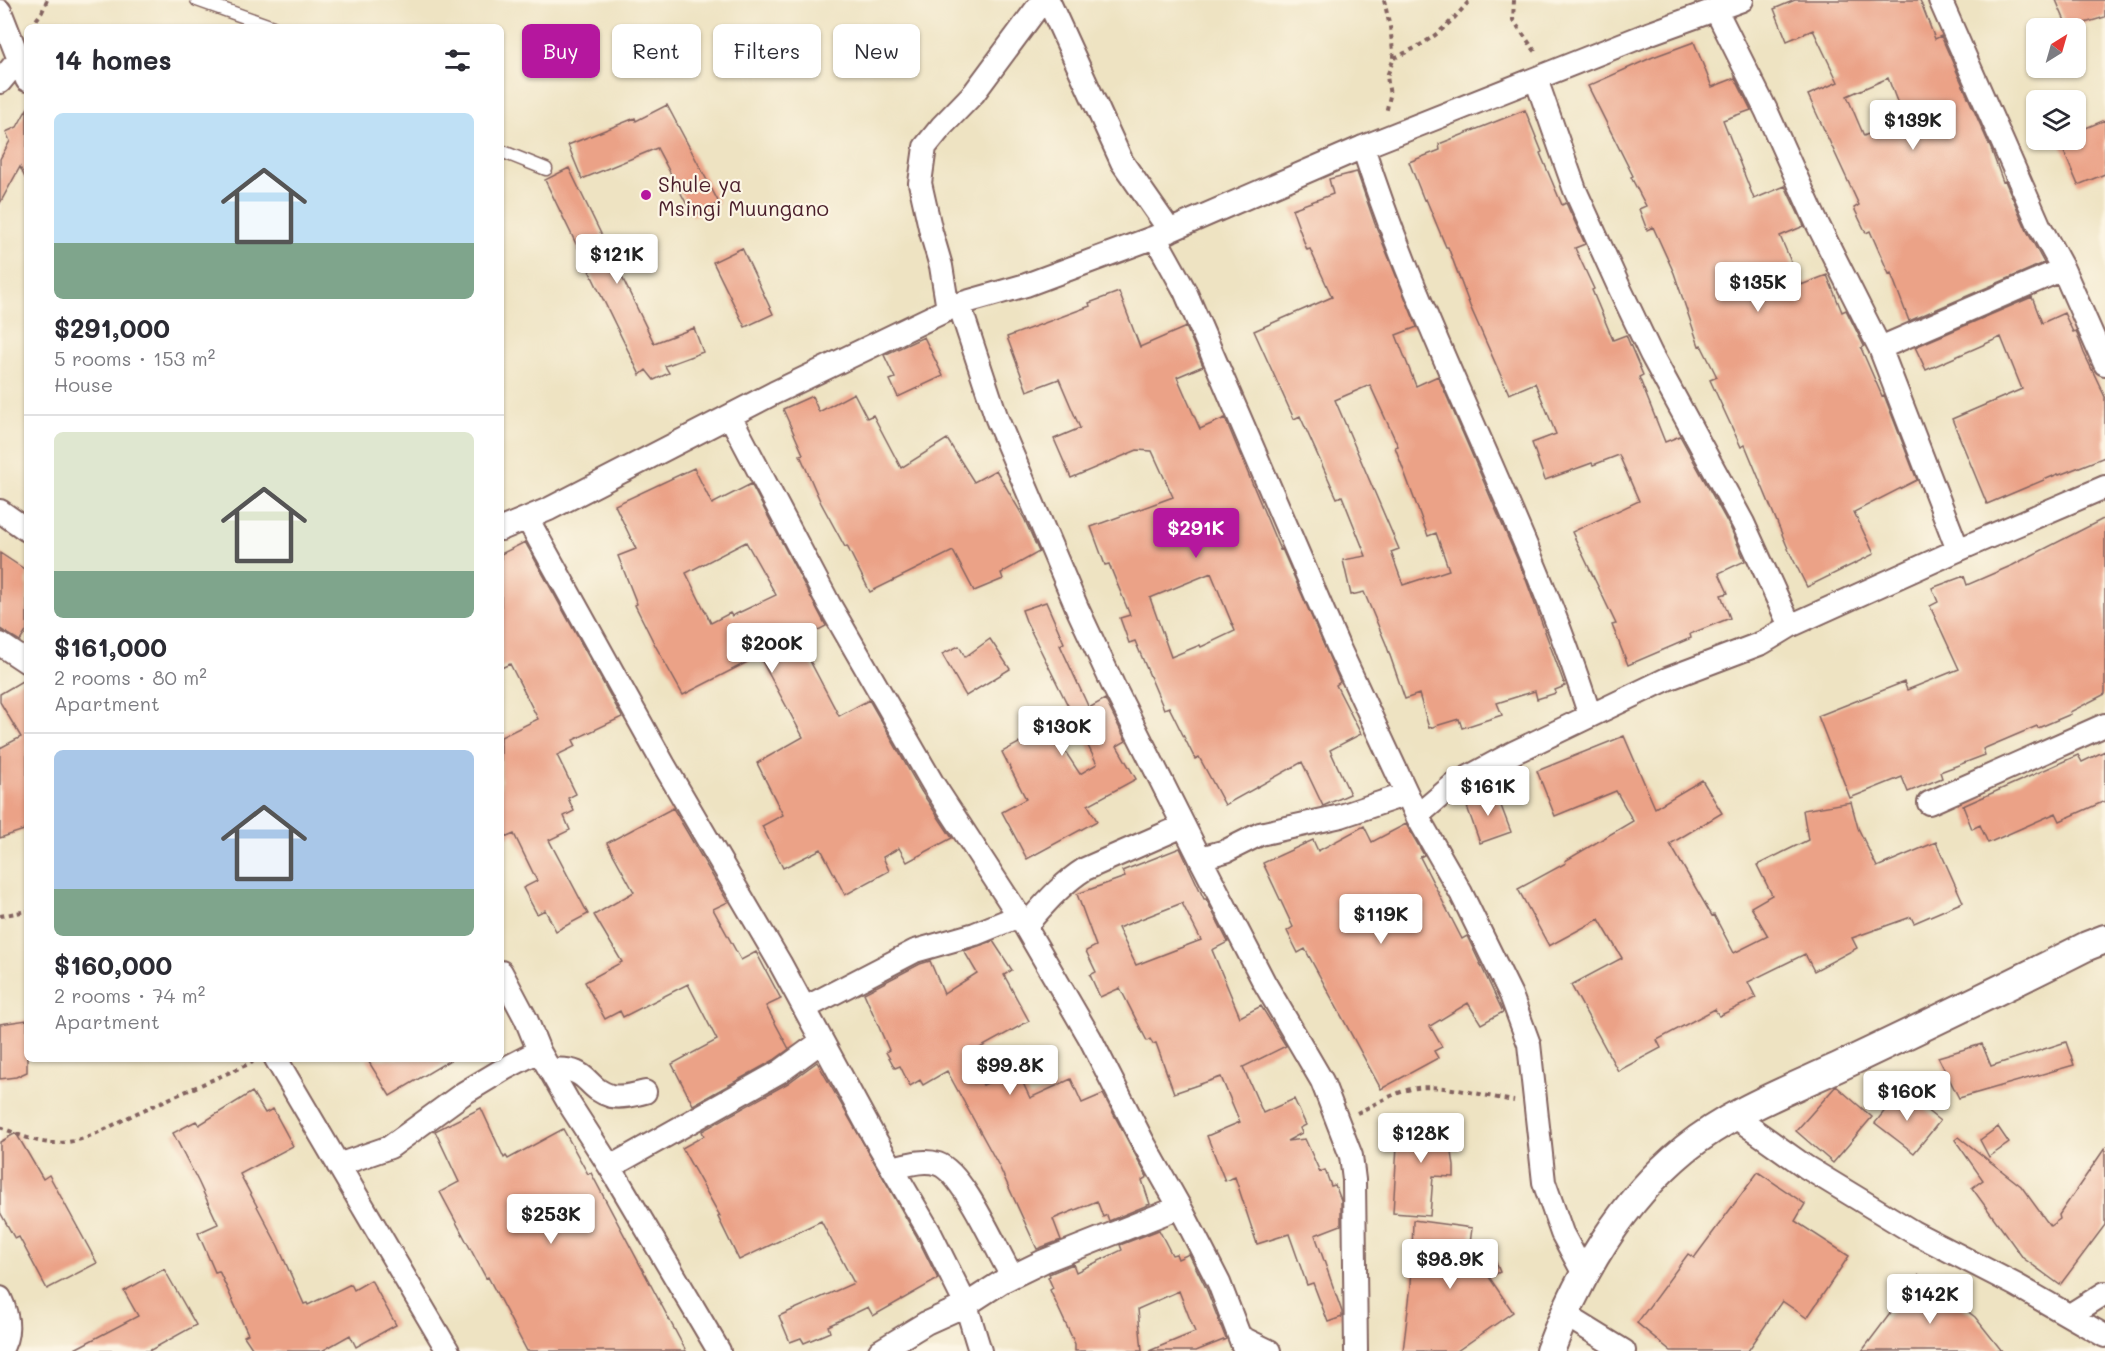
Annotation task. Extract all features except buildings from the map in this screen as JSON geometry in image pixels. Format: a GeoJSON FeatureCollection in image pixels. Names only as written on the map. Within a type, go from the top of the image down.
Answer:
{"type":"FeatureCollection","features":[{"type":"Feature","properties":{"kind":"street"},"geometry":{"type":"LineString","coordinates":[[1043,0],[974,93],[942,126],[926,147],[920,183],[931,232],[953,307],[997,419],[1078,610],[1183,826],[1264,982],[1322,1082],[1351,1156],[1354,1180],[1356,1351]]}},
{"type":"Feature","properties":{"kind":"street"},"geometry":{"type":"LineString","coordinates":[[1048,0],[1122,162],[1162,234],[1328,624],[1417,816],[1461,893],[1512,995],[1529,1044],[1544,1182],[1562,1233],[1584,1274]]}},
{"type":"Feature","properties":{"kind":"street"},"geometry":{"type":"LineString","coordinates":[[504,528],[549,509],[730,416],[953,307],[1026,285],[1162,234],[1367,146],[1742,0]]}},
{"type":"Feature","properties":{"kind":"street"},"geometry":{"type":"LineString","coordinates":[[1940,0],[2035,215],[2063,269],[2105,364]]}},
{"type":"Feature","properties":{"kind":"street"},"geometry":{"type":"LineString","coordinates":[[1716,10],[1766,110],[1816,221],[1880,348],[1958,550]]}},
{"type":"Feature","properties":{"kind":"street"},"geometry":{"type":"LineString","coordinates":[[0,11],[24,72]]}},
{"type":"Feature","properties":{"kind":"street"},"geometry":{"type":"LineString","coordinates":[[0,82],[19,59]]}},
{"type":"Feature","properties":{"kind":"street"},"geometry":{"type":"LineString","coordinates":[[1541,77],[1575,190],[1651,354],[1743,523],[1790,626]]}},
{"type":"Feature","properties":{"kind":"street"},"geometry":{"type":"LineString","coordinates":[[1367,146],[1380,199],[1403,263],[1550,601],[1590,716]]}},
{"type":"Feature","properties":{"kind":"street"},"geometry":{"type":"LineString","coordinates":[[1880,348],[2063,269]]}},
{"type":"Feature","properties":{"kind":"street"},"geometry":{"type":"LineString","coordinates":[[730,416],[829,604],[933,783],[1022,921],[1080,1020],[1219,1283],[1242,1344],[1269,1351]]}},
{"type":"Feature","properties":{"kind":"street"},"geometry":{"type":"LineString","coordinates":[[1417,816],[1452,786],[1513,753],[1590,716],[1667,680],[1762,643],[1790,626],[2105,487]]}},
{"type":"Feature","properties":{"kind":"street"},"geometry":{"type":"LineString","coordinates":[[0,511],[24,523]]}},
{"type":"Feature","properties":{"kind":"street"},"geometry":{"type":"LineString","coordinates":[[527,518],[664,765],[805,1008],[929,1231],[966,1305],[980,1351]]}},
{"type":"Feature","properties":{"kind":"street"},"geometry":{"type":"LineString","coordinates":[[0,644],[24,661]]}},
{"type":"Feature","properties":{"kind":"street"},"geometry":{"type":"LineString","coordinates":[[1929,803],[2105,725]]}},
{"type":"Feature","properties":{"kind":"street"},"geometry":{"type":"LineString","coordinates":[[1200,858],[1226,851],[1260,834],[1341,816],[1407,794]]}},
{"type":"Feature","properties":{"kind":"street"},"geometry":{"type":"LineString","coordinates":[[805,1008],[915,951],[1022,921],[1054,892],[1085,869],[1183,826]]}},
{"type":"Feature","properties":{"kind":"street"},"geometry":{"type":"LineString","coordinates":[[1550,1351],[1564,1314],[1584,1274],[1620,1218],[1649,1182],[1686,1148],[1734,1116],[1960,1010],[2086,945],[2105,939]]}},
{"type":"Feature","properties":{"kind":"street"},"geometry":{"type":"LineString","coordinates":[[504,978],[545,1061],[719,1351]]}},
{"type":"Feature","properties":{"kind":"street"},"geometry":{"type":"LineString","coordinates":[[610,1167],[781,1071],[822,1041]]}},
{"type":"Feature","properties":{"kind":"street"},"geometry":{"type":"LineString","coordinates":[[338,1165],[390,1147],[464,1093],[504,1069],[545,1061],[575,1071],[611,1096],[645,1092]]}},
{"type":"Feature","properties":{"kind":"street"},"geometry":{"type":"LineString","coordinates":[[278,1062],[448,1351]]}},
{"type":"Feature","properties":{"kind":"street"},"geometry":{"type":"LineString","coordinates":[[1734,1116],[1806,1167],[1913,1232],[2016,1285],[2105,1336]]}},
{"type":"Feature","properties":{"kind":"street"},"geometry":{"type":"LineString","coordinates":[[892,1168],[928,1162],[948,1169],[967,1194],[1012,1276]]}},
{"type":"Feature","properties":{"kind":"street"},"geometry":{"type":"LineString","coordinates":[[880,1351],[927,1323],[966,1305],[1012,1276],[1098,1238],[1180,1207]]}},
{"type":"Feature","properties":{"kind":"street"},"geometry":{"type":"LineString","coordinates":[[2070,1316],[2105,1293]]}},
{"type":"Feature","properties":{"kind":"street"},"geometry":{"type":"LineString","coordinates":[[0,1298],[8,1327],[6,1340],[0,1351]]}},
{"type":"Feature","properties":{"kind":"street"},"geometry":{"type":"LineString","coordinates":[[1564,1314],[1624,1351]]}},
{"type":"Feature","properties":{"kind":"lane"},"geometry":{"type":"LineString","coordinates":[[197,0],[265,24]]}},
{"type":"Feature","properties":{"kind":"lane"},"geometry":{"type":"LineString","coordinates":[[504,152],[546,169]]}},
{"type":"Feature","properties":{"kind":"path"},"geometry":{"type":"LineString","coordinates":[[33,24],[42,12],[46,0]]}},
{"type":"Feature","properties":{"kind":"path"},"geometry":{"type":"LineString","coordinates":[[1367,146],[1385,116],[1389,104],[1387,76],[1394,58],[1390,27],[1383,0]]}},
{"type":"Feature","properties":{"kind":"path"},"geometry":{"type":"LineString","coordinates":[[1394,58],[1426,43],[1446,28],[1470,0]]}},
{"type":"Feature","properties":{"kind":"path"},"geometry":{"type":"LineString","coordinates":[[1514,0],[1513,20],[1535,50],[1541,77]]}},
{"type":"Feature","properties":{"kind":"path"},"geometry":{"type":"LineString","coordinates":[[0,916],[24,912]]}},
{"type":"Feature","properties":{"kind":"path"},"geometry":{"type":"LineString","coordinates":[[0,1127],[34,1140],[56,1143],[71,1141],[101,1132],[137,1113],[252,1062]]}},
{"type":"Feature","properties":{"kind":"path"},"geometry":{"type":"LineString","coordinates":[[1338,1123],[1404,1091],[1417,1088],[1436,1088],[1536,1105]]}},
{"type":"Feature","properties":{"kind":"place","name":"Shule ya Msingi Muungano"},"geometry":{"type":"Point","coordinates":[646,195]}}]}
